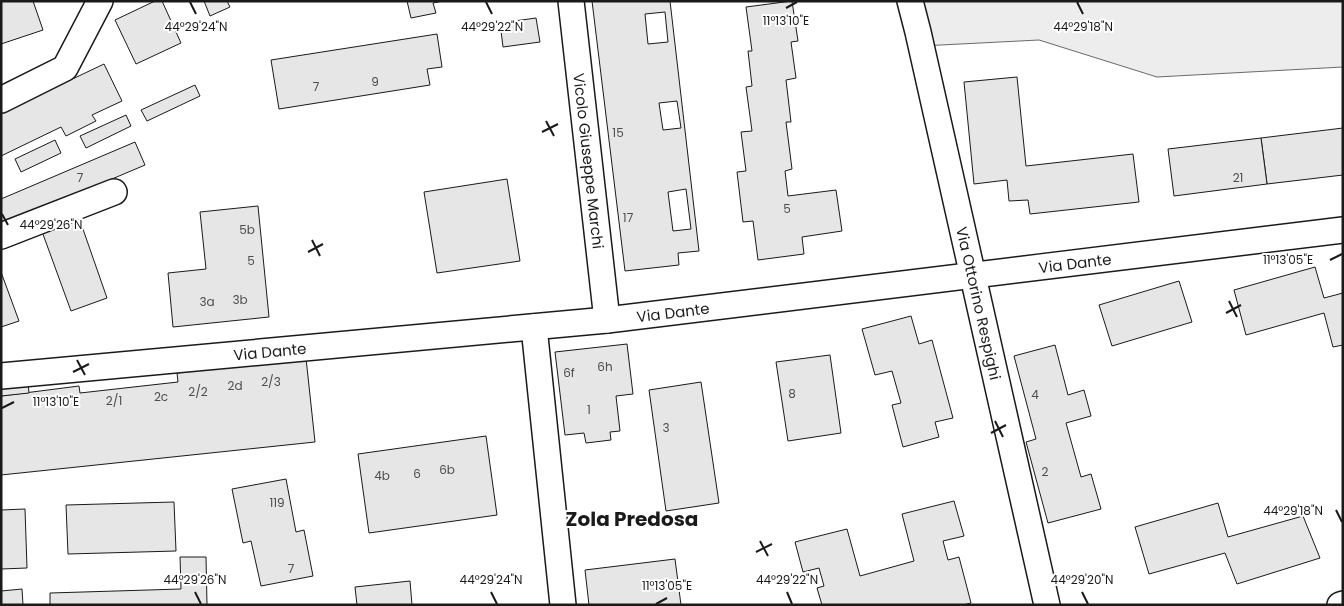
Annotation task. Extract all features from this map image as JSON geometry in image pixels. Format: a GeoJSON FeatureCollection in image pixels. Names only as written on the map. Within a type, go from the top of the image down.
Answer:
{"type":"FeatureCollection","features":[{"type":"Feature","properties":{"kind":"street"},"geometry":{"type":"LineString","coordinates":[[1,100],[65,68],[100,1]]}},
{"type":"Feature","properties":{"kind":"street","name":"Vicolo Giuseppe Marchi"},"geometry":{"type":"LineString","coordinates":[[571,1],[607,320]]}},
{"type":"Feature","properties":{"kind":"street","name":"Via Ottorino Respighi"},"geometry":{"type":"LineString","coordinates":[[910,1],[1047,605]]}},
{"type":"Feature","properties":{"kind":"street"},"geometry":{"type":"LineString","coordinates":[[1,236],[114,192]]}},
{"type":"Feature","properties":{"kind":"street","name":"Via Dante"},"geometry":{"type":"LineString","coordinates":[[1,376],[607,320],[1343,230]]}},
{"type":"Feature","properties":{"kind":"street"},"geometry":{"type":"LineString","coordinates":[[534,327],[563,605]]}},
{"type":"Feature","properties":{"kind":"shaded area"},"geometry":{"type":"Polygon","coordinates":[[[909,1],[1343,1],[1343,67],[1157,77],[1039,40],[921,46],[909,1]]]}},
{"type":"Feature","properties":{"kind":"building"},"geometry":{"type":"Polygon","coordinates":[[[1,1],[33,1],[43,30],[1,44],[1,1]]]}},
{"type":"Feature","properties":{"kind":"building"},"geometry":{"type":"Polygon","coordinates":[[[155,1],[162,1],[181,43],[136,64],[115,20],[155,1]]]}},
{"type":"Feature","properties":{"kind":"building"},"geometry":{"type":"Polygon","coordinates":[[[204,1],[227,1],[230,7],[210,16],[204,1]]]}},
{"type":"Feature","properties":{"kind":"building"},"geometry":{"type":"Polygon","coordinates":[[[407,1],[443,1],[433,3],[436,13],[411,18],[407,1]]]}},
{"type":"Feature","properties":{"kind":"building"},"geometry":{"type":"Polygon","coordinates":[[[592,1],[670,1],[699,251],[678,253],[679,265],[625,271],[592,1]],[[665,12],[645,14],[648,44],[668,42],[665,12]],[[677,101],[659,103],[663,130],[681,128],[677,101]],[[686,189],[668,192],[673,231],[691,229],[686,189]]]}},
{"type":"Feature","properties":{"kind":"building"},"geometry":{"type":"Polygon","coordinates":[[[792,1],[798,41],[791,42],[796,78],[786,80],[791,122],[786,122],[792,169],[785,171],[788,196],[836,190],[842,231],[802,237],[804,254],[758,260],[753,221],[743,222],[737,172],[746,171],[741,132],[752,131],[746,87],[752,86],[748,51],[752,51],[746,7],[792,1]]]}},
{"type":"Feature","properties":{"kind":"building"},"geometry":{"type":"Polygon","coordinates":[[[536,18],[540,42],[503,47],[500,23],[536,18]]]}},
{"type":"Feature","properties":{"kind":"building"},"geometry":{"type":"Polygon","coordinates":[[[437,34],[442,67],[427,69],[430,85],[279,109],[271,60],[437,34]]]}},
{"type":"Feature","properties":{"kind":"building"},"geometry":{"type":"Polygon","coordinates":[[[104,64],[122,101],[92,115],[96,121],[66,136],[61,127],[1,156],[1,113],[104,64]]]}},
{"type":"Feature","properties":{"kind":"building"},"geometry":{"type":"Polygon","coordinates":[[[1017,77],[1026,166],[1133,154],[1139,202],[1030,214],[1028,200],[1009,201],[1007,180],[974,184],[964,82],[1017,77]]]}},
{"type":"Feature","properties":{"kind":"building"},"geometry":{"type":"Polygon","coordinates":[[[195,85],[200,96],[147,121],[141,110],[195,85]]]}},
{"type":"Feature","properties":{"kind":"building"},"geometry":{"type":"Polygon","coordinates":[[[126,115],[131,126],[86,148],[80,136],[126,115]]]}},
{"type":"Feature","properties":{"kind":"building"},"geometry":{"type":"Polygon","coordinates":[[[1343,128],[1343,175],[1267,184],[1261,138],[1343,128]]]}},
{"type":"Feature","properties":{"kind":"building"},"geometry":{"type":"Polygon","coordinates":[[[1261,138],[1267,184],[1174,196],[1168,149],[1261,138]]]}},
{"type":"Feature","properties":{"kind":"building"},"geometry":{"type":"Polygon","coordinates":[[[55,140],[61,153],[21,172],[15,159],[55,140]]]}},
{"type":"Feature","properties":{"kind":"building"},"geometry":{"type":"Polygon","coordinates":[[[135,142],[145,165],[1,226],[1,199],[135,142]]]}},
{"type":"Feature","properties":{"kind":"building"},"geometry":{"type":"Polygon","coordinates":[[[507,179],[520,261],[437,273],[424,192],[507,179]]]}},
{"type":"Feature","properties":{"kind":"building"},"geometry":{"type":"Polygon","coordinates":[[[258,206],[269,317],[173,327],[168,273],[206,269],[200,212],[258,206]]]}},
{"type":"Feature","properties":{"kind":"building"},"geometry":{"type":"Polygon","coordinates":[[[77,212],[107,298],[71,311],[40,226],[77,212]]]}},
{"type":"Feature","properties":{"kind":"building"},"geometry":{"type":"Polygon","coordinates":[[[1315,267],[1324,298],[1343,293],[1343,345],[1333,347],[1324,313],[1246,335],[1234,290],[1315,267]]]}},
{"type":"Feature","properties":{"kind":"building"},"geometry":{"type":"Polygon","coordinates":[[[1,272],[19,321],[1,327],[1,272]]]}},
{"type":"Feature","properties":{"kind":"building"},"geometry":{"type":"Polygon","coordinates":[[[1179,281],[1192,322],[1112,346],[1099,305],[1179,281]]]}},
{"type":"Feature","properties":{"kind":"building"},"geometry":{"type":"Polygon","coordinates":[[[911,316],[919,344],[932,340],[953,418],[935,422],[939,437],[903,447],[892,405],[901,403],[892,371],[875,375],[862,329],[911,316]]]}},
{"type":"Feature","properties":{"kind":"building"},"geometry":{"type":"Polygon","coordinates":[[[627,344],[633,394],[616,396],[620,431],[610,432],[611,440],[586,443],[584,433],[565,435],[555,352],[627,344]]]}},
{"type":"Feature","properties":{"kind":"building"},"geometry":{"type":"Polygon","coordinates":[[[1055,345],[1068,395],[1084,390],[1091,416],[1066,423],[1081,477],[1091,474],[1101,509],[1048,523],[1026,442],[1036,439],[1014,356],[1055,345]]]}},
{"type":"Feature","properties":{"kind":"building"},"geometry":{"type":"Polygon","coordinates":[[[830,355],[841,433],[788,441],[776,362],[830,355]]]}},
{"type":"Feature","properties":{"kind":"building"},"geometry":{"type":"Polygon","coordinates":[[[306,358],[315,442],[1,475],[1,396],[79,386],[80,393],[178,382],[177,373],[306,358]]]}},
{"type":"Feature","properties":{"kind":"building"},"geometry":{"type":"Polygon","coordinates":[[[701,382],[719,503],[666,511],[649,390],[701,382]]]}},
{"type":"Feature","properties":{"kind":"building"},"geometry":{"type":"Polygon","coordinates":[[[28,383],[29,393],[1,396],[1,386],[28,383]]]}},
{"type":"Feature","properties":{"kind":"building"},"geometry":{"type":"Polygon","coordinates":[[[486,436],[497,515],[369,533],[358,454],[486,436]]]}},
{"type":"Feature","properties":{"kind":"building"},"geometry":{"type":"Polygon","coordinates":[[[286,479],[296,532],[304,530],[313,576],[261,586],[251,541],[243,543],[232,489],[286,479]]]}},
{"type":"Feature","properties":{"kind":"building"},"geometry":{"type":"Polygon","coordinates":[[[954,501],[964,536],[943,541],[948,560],[959,557],[971,603],[963,605],[822,605],[817,588],[824,586],[819,568],[803,572],[795,542],[847,529],[860,576],[914,561],[902,514],[954,501]]]}},
{"type":"Feature","properties":{"kind":"building"},"geometry":{"type":"Polygon","coordinates":[[[174,502],[176,551],[68,554],[66,505],[174,502]]]}},
{"type":"Feature","properties":{"kind":"building"},"geometry":{"type":"Polygon","coordinates":[[[1218,503],[1228,537],[1303,516],[1320,558],[1237,584],[1225,553],[1149,574],[1135,527],[1218,503]]]}},
{"type":"Feature","properties":{"kind":"building"},"geometry":{"type":"Polygon","coordinates":[[[25,509],[27,568],[1,569],[1,510],[25,509]]]}},
{"type":"Feature","properties":{"kind":"building"},"geometry":{"type":"Polygon","coordinates":[[[180,557],[206,557],[207,605],[50,605],[50,593],[181,589],[180,557]]]}},
{"type":"Feature","properties":{"kind":"building"},"geometry":{"type":"Polygon","coordinates":[[[675,559],[681,605],[589,605],[585,570],[675,559]]]}},
{"type":"Feature","properties":{"kind":"building"},"geometry":{"type":"Polygon","coordinates":[[[410,581],[412,605],[357,605],[355,587],[410,581]]]}},
{"type":"Feature","properties":{"kind":"building"},"geometry":{"type":"Polygon","coordinates":[[[22,589],[23,605],[1,605],[1,591],[22,589]]]}},
{"type":"Feature","properties":{"kind":"district","name":"Zola Predosa"},"geometry":{"type":"Point","coordinates":[632,519]}}]}
